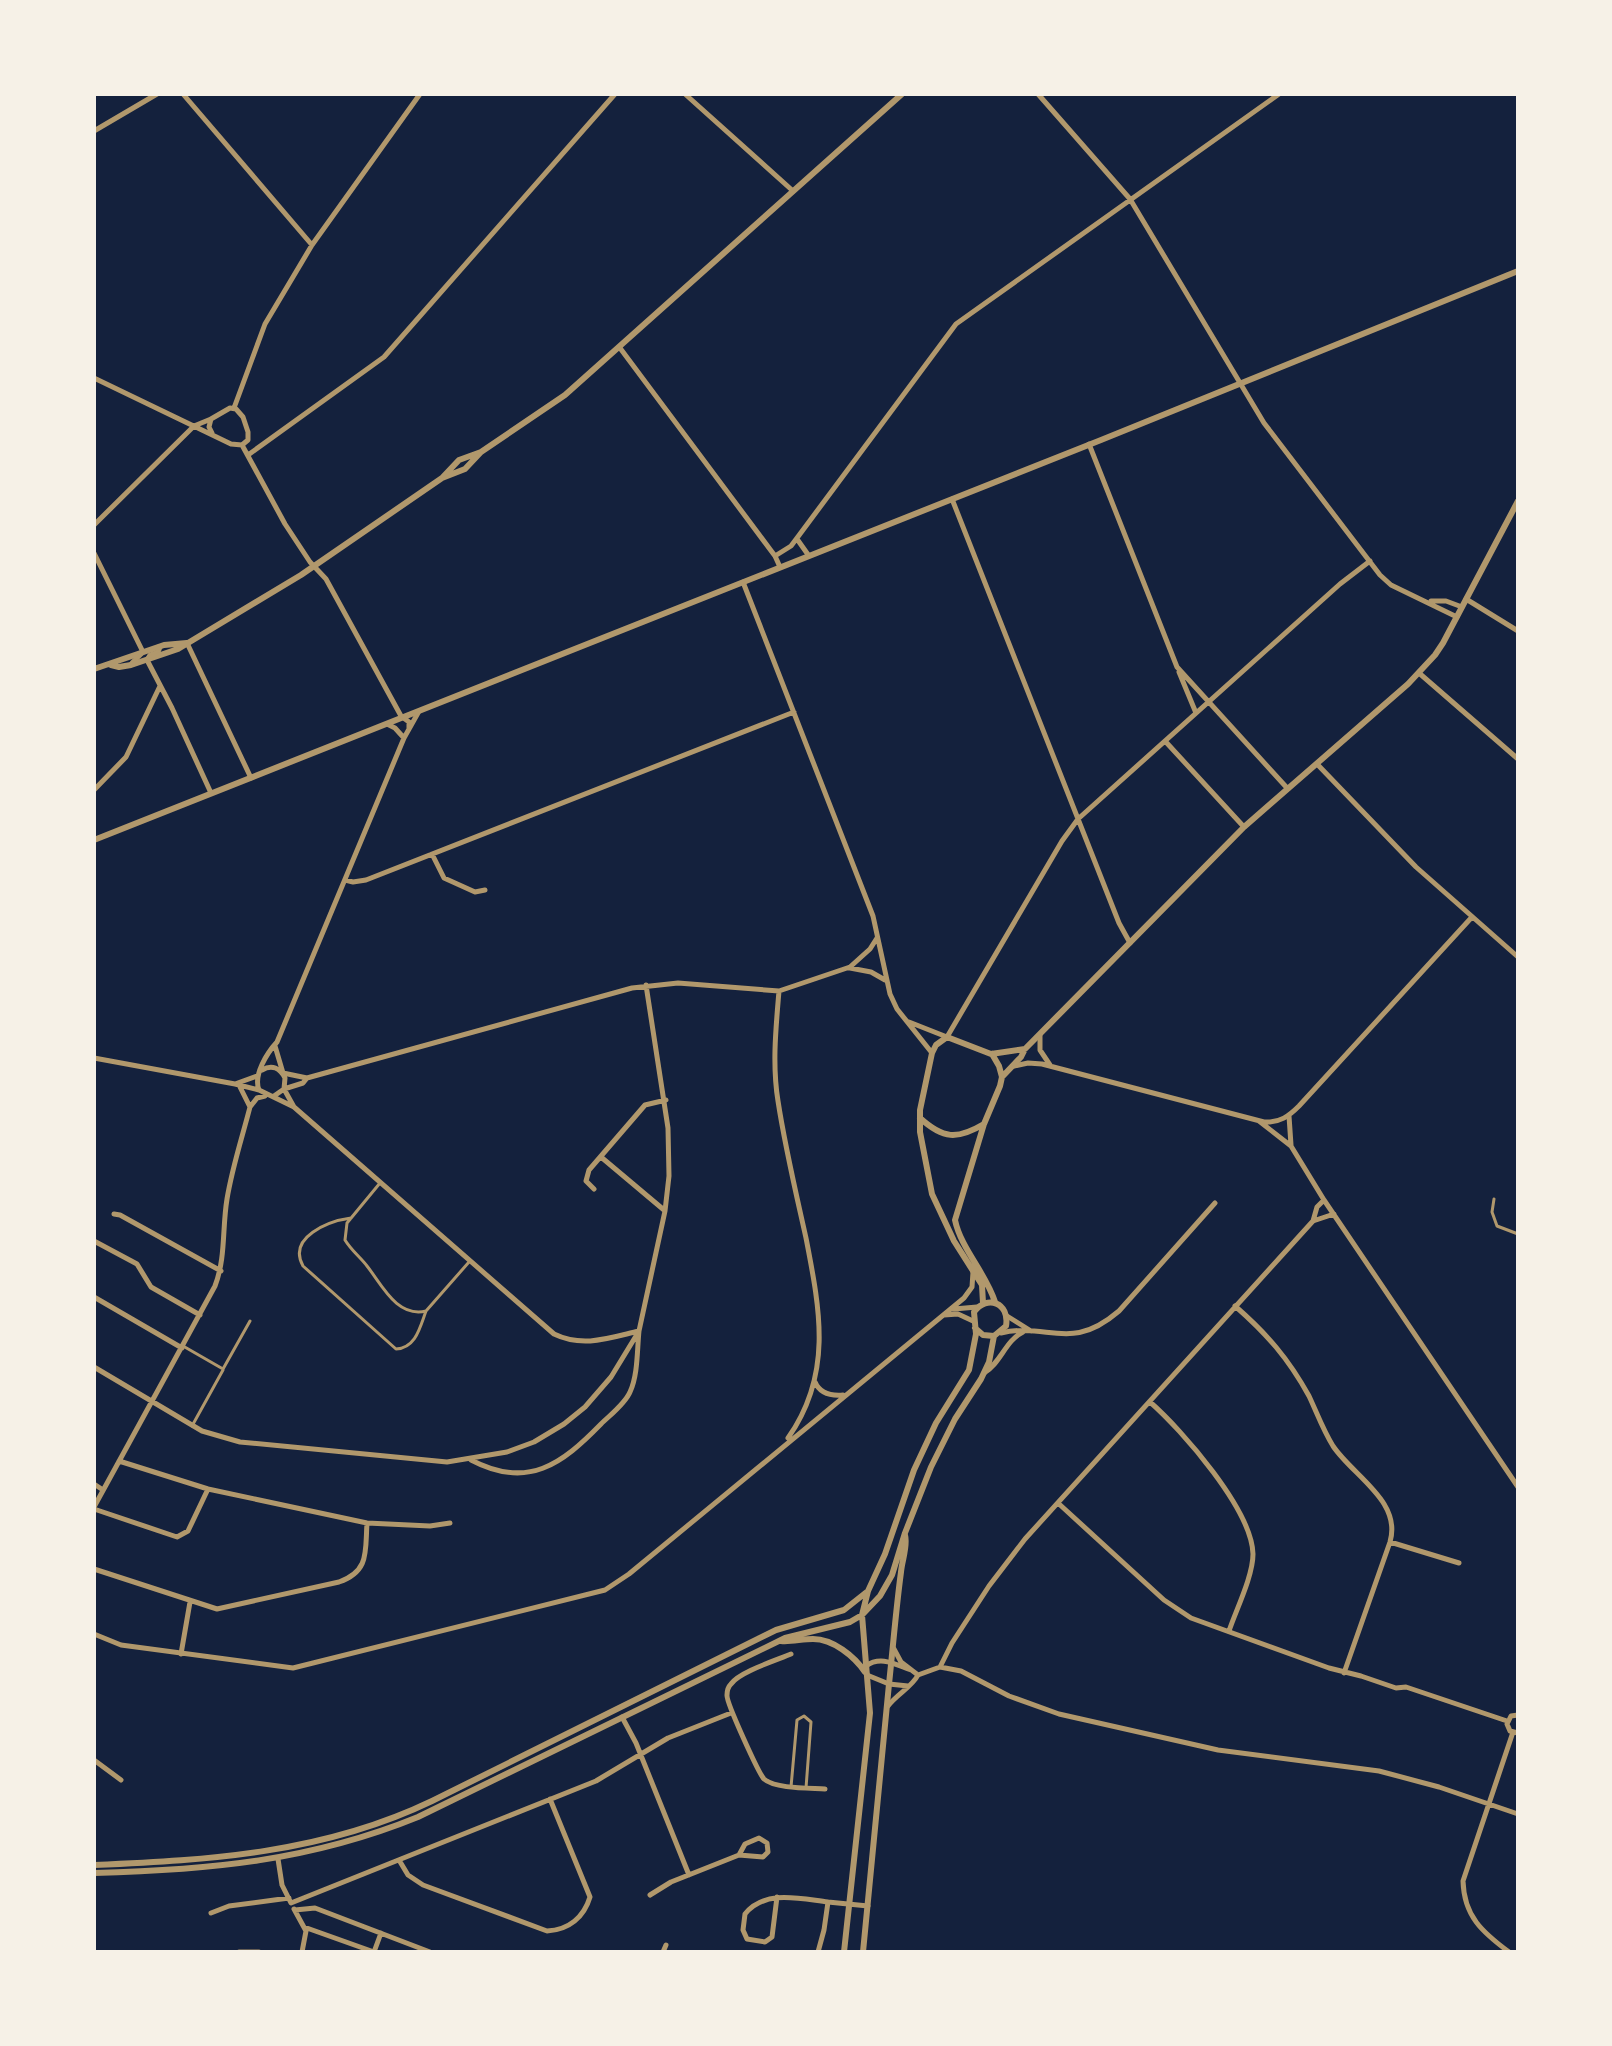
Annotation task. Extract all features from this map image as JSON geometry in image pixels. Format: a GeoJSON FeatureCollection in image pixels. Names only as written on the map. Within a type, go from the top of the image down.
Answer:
{"type":"FeatureCollection","features":[{"type":"Feature","properties":{"kind":"street"},"geometry":{"type":"LineString","coordinates":[[94,131],[157,94]]}},
{"type":"Feature","properties":{"kind":"street"},"geometry":{"type":"LineString","coordinates":[[183,94],[312,245]]}},
{"type":"Feature","properties":{"kind":"street"},"geometry":{"type":"LineString","coordinates":[[94,525],[194,426],[234,408],[265,324],[312,245],[420,94]]}},
{"type":"Feature","properties":{"kind":"street"},"geometry":{"type":"LineString","coordinates":[[248,455],[384,357],[615,94]]}},
{"type":"Feature","properties":{"kind":"street"},"geometry":{"type":"LineString","coordinates":[[685,94],[793,191]]}},
{"type":"Feature","properties":{"kind":"street"},"geometry":{"type":"LineString","coordinates":[[111,665],[131,665],[174,652],[221,625],[442,478],[459,460],[481,452],[557,401],[902,94]]}},
{"type":"Feature","properties":{"kind":"street"},"geometry":{"type":"LineString","coordinates":[[1038,94],[1130,199],[1276,439],[1370,561],[1391,585],[1457,617]]}},
{"type":"Feature","properties":{"kind":"street"},"geometry":{"type":"LineString","coordinates":[[775,556],[791,546],[956,324],[1279,94]]}},
{"type":"Feature","properties":{"kind":"street"},"geometry":{"type":"LineString","coordinates":[[94,840],[1242,384],[1518,271]]}},
{"type":"Feature","properties":{"kind":"street"},"geometry":{"type":"LineString","coordinates":[[620,348],[775,556],[780,567]]}},
{"type":"Feature","properties":{"kind":"street"},"geometry":{"type":"LineString","coordinates":[[94,378],[231,444],[242,445],[248,440],[248,432],[243,417],[234,408]]}},
{"type":"Feature","properties":{"kind":"street"},"geometry":{"type":"LineString","coordinates":[[211,419],[209,427],[214,435]]}},
{"type":"Feature","properties":{"kind":"street"},"geometry":{"type":"LineString","coordinates":[[1089,444],[1196,713]]}},
{"type":"Feature","properties":{"kind":"street"},"geometry":{"type":"LineString","coordinates":[[242,445],[281,517],[326,579],[401,716],[403,736]]}},
{"type":"Feature","properties":{"kind":"street"},"geometry":{"type":"LineString","coordinates":[[952,499],[1119,923],[1130,944]]}},
{"type":"Feature","properties":{"kind":"street"},"geometry":{"type":"LineString","coordinates":[[1032,1331],[1019,1326],[995,1302],[988,1282],[957,1226],[955,1214],[1002,1077],[1244,827],[1419,673],[1435,655],[1457,617],[1518,501]]}},
{"type":"Feature","properties":{"kind":"street"},"geometry":{"type":"LineString","coordinates":[[797,538],[809,556]]}},
{"type":"Feature","properties":{"kind":"street"},"geometry":{"type":"LineString","coordinates":[[94,553],[143,652]]}},
{"type":"Feature","properties":{"kind":"street"},"geometry":{"type":"LineString","coordinates":[[844,1952],[870,1713],[862,1615],[868,1591],[885,1554],[921,1455],[936,1423],[969,1370],[982,1285],[958,1249],[932,1194],[920,1118],[932,1053],[936,1045],[947,1037],[1078,819],[1340,584],[1370,561]]}},
{"type":"Feature","properties":{"kind":"street"},"geometry":{"type":"LineString","coordinates":[[743,582],[873,916],[886,981],[894,1003],[932,1053]]}},
{"type":"Feature","properties":{"kind":"street"},"geometry":{"type":"LineString","coordinates":[[1466,599],[1518,631]]}},
{"type":"Feature","properties":{"kind":"street"},"geometry":{"type":"LineString","coordinates":[[1430,602],[1446,601],[1462,607]]}},
{"type":"Feature","properties":{"kind":"street"},"geometry":{"type":"LineString","coordinates":[[94,669],[160,647],[187,643]]}},
{"type":"Feature","properties":{"kind":"street"},"geometry":{"type":"LineString","coordinates":[[187,643],[251,778]]}},
{"type":"Feature","properties":{"kind":"street"},"geometry":{"type":"LineString","coordinates":[[147,660],[160,647]]}},
{"type":"Feature","properties":{"kind":"street"},"geometry":{"type":"LineString","coordinates":[[131,665],[143,652]]}},
{"type":"Feature","properties":{"kind":"street"},"geometry":{"type":"LineString","coordinates":[[147,660],[211,793]]}},
{"type":"Feature","properties":{"kind":"street"},"geometry":{"type":"LineString","coordinates":[[1177,667],[1288,789]]}},
{"type":"Feature","properties":{"kind":"street"},"geometry":{"type":"LineString","coordinates":[[1419,673],[1518,759]]}},
{"type":"Feature","properties":{"kind":"street"},"geometry":{"type":"LineString","coordinates":[[94,790],[126,757],[160,686]]}},
{"type":"Feature","properties":{"kind":"street"},"geometry":{"type":"LineString","coordinates":[[208,1489],[188,1531],[177,1537],[94,1508],[183,1347],[221,1271],[227,1198],[260,1072],[269,1050],[275,1046],[403,736],[421,708]]}},
{"type":"Feature","properties":{"kind":"street"},"geometry":{"type":"LineString","coordinates":[[345,880],[366,880],[794,712]]}},
{"type":"Feature","properties":{"kind":"street"},"geometry":{"type":"LineString","coordinates":[[401,716],[407,720],[409,729]]}},
{"type":"Feature","properties":{"kind":"street"},"geometry":{"type":"LineString","coordinates":[[383,723],[403,736]]}},
{"type":"Feature","properties":{"kind":"street"},"geometry":{"type":"LineString","coordinates":[[1165,741],[1244,827]]}},
{"type":"Feature","properties":{"kind":"street"},"geometry":{"type":"LineString","coordinates":[[1317,764],[1389,841],[1518,957]]}},
{"type":"Feature","properties":{"kind":"street"},"geometry":{"type":"LineString","coordinates":[[432,854],[444,878],[475,892],[485,890]]}},
{"type":"Feature","properties":{"kind":"street"},"geometry":{"type":"LineString","coordinates":[[1013,1066],[1036,1063],[1050,1066],[1271,1122],[1289,1116],[1472,917]]}},
{"type":"Feature","properties":{"kind":"street"},"geometry":{"type":"LineString","coordinates":[[294,1106],[292,1093],[307,1078],[646,985],[678,983],[779,991],[850,967],[877,938]]}},
{"type":"Feature","properties":{"kind":"street"},"geometry":{"type":"LineString","coordinates":[[850,967],[871,972],[886,981]]}},
{"type":"Feature","properties":{"kind":"street"},"geometry":{"type":"LineString","coordinates":[[470,1460],[489,1468],[519,1473],[541,1470],[572,1453],[629,1395],[639,1331],[665,1211],[669,1162],[666,1100],[646,985]]}},
{"type":"Feature","properties":{"kind":"street"},"geometry":{"type":"LineString","coordinates":[[779,991],[776,1083],[819,1304],[815,1381],[805,1409],[782,1445]]}},
{"type":"Feature","properties":{"kind":"street"},"geometry":{"type":"LineString","coordinates":[[909,1022],[991,1054],[1039,1046]]}},
{"type":"Feature","properties":{"kind":"street"},"geometry":{"type":"LineString","coordinates":[[1040,1035],[1039,1046],[1050,1066]]}},
{"type":"Feature","properties":{"kind":"street"},"geometry":{"type":"LineString","coordinates":[[275,1046],[284,1089],[294,1106],[546,1329],[565,1339],[589,1342],[639,1331]]}},
{"type":"Feature","properties":{"kind":"street"},"geometry":{"type":"LineString","coordinates":[[1028,1047],[1036,1063]]}},
{"type":"Feature","properties":{"kind":"street"},"geometry":{"type":"LineString","coordinates":[[991,1054],[1002,1077]]}},
{"type":"Feature","properties":{"kind":"street"},"geometry":{"type":"LineString","coordinates":[[94,1058],[256,1088],[294,1106]]}},
{"type":"Feature","properties":{"kind":"street"},"geometry":{"type":"LineString","coordinates":[[237,1085],[260,1072],[275,1068],[307,1078]]}},
{"type":"Feature","properties":{"kind":"street"},"geometry":{"type":"LineString","coordinates":[[237,1085],[249,1105]]}},
{"type":"Feature","properties":{"kind":"street"},"geometry":{"type":"LineString","coordinates":[[249,1105],[257,1098],[298,1085]]}},
{"type":"Feature","properties":{"kind":"street"},"geometry":{"type":"LineString","coordinates":[[594,1189],[586,1181],[586,1175],[645,1105],[666,1100]]}},
{"type":"Feature","properties":{"kind":"street"},"geometry":{"type":"LineString","coordinates":[[1289,1116],[1291,1146]]}},
{"type":"Feature","properties":{"kind":"street"},"geometry":{"type":"LineString","coordinates":[[920,1118],[936,1132],[950,1135],[967,1134],[984,1124]]}},
{"type":"Feature","properties":{"kind":"street"},"geometry":{"type":"LineString","coordinates":[[1257,1120],[1291,1146],[1324,1200],[1518,1487]]}},
{"type":"Feature","properties":{"kind":"street"},"geometry":{"type":"LineString","coordinates":[[601,1157],[665,1211]]}},
{"type":"Feature","properties":{"kind":"street"},"geometry":{"type":"LineString","coordinates":[[940,1667],[989,1586],[1017,1549],[1313,1221],[1317,1207],[1324,1200]]}},
{"type":"Feature","properties":{"kind":"street"},"geometry":{"type":"LineString","coordinates":[[939,1316],[958,1314],[983,1335],[1032,1331],[1071,1335],[1105,1322],[1119,1311],[1215,1203]]}},
{"type":"Feature","properties":{"kind":"street"},"geometry":{"type":"LineString","coordinates":[[114,1214],[221,1271]]}},
{"type":"Feature","properties":{"kind":"street"},"geometry":{"type":"LineString","coordinates":[[1313,1221],[1334,1214]]}},
{"type":"Feature","properties":{"kind":"street"},"geometry":{"type":"LineString","coordinates":[[94,1241],[137,1264],[151,1287],[200,1315]]}},
{"type":"Feature","properties":{"kind":"street"},"geometry":{"type":"LineString","coordinates":[[94,1634],[121,1645],[293,1668],[595,1593],[621,1580],[951,1309],[969,1293],[973,1271]]}},
{"type":"Feature","properties":{"kind":"street"},"geometry":{"type":"LineString","coordinates":[[94,1297],[183,1347]]}},
{"type":"Feature","properties":{"kind":"street"},"geometry":{"type":"LineString","coordinates":[[951,1309],[995,1302]]}},
{"type":"Feature","properties":{"kind":"street"},"geometry":{"type":"LineString","coordinates":[[1235,1306],[1277,1345],[1300,1379],[1338,1453],[1368,1484],[1387,1509],[1393,1525],[1390,1542],[1344,1673]]}},
{"type":"Feature","properties":{"kind":"street"},"geometry":{"type":"LineString","coordinates":[[94,1873],[199,1869],[278,1859],[336,1845],[418,1817],[785,1638],[841,1626],[862,1615],[880,1596],[892,1575],[905,1533],[942,1442],[989,1362],[998,1335],[1006,1326],[1007,1316]]}},
{"type":"Feature","properties":{"kind":"street"},"geometry":{"type":"LineString","coordinates":[[94,1367],[214,1437],[422,1461],[470,1460],[521,1447],[549,1434],[573,1417],[611,1377],[639,1331]]}},
{"type":"Feature","properties":{"kind":"street"},"geometry":{"type":"LineString","coordinates":[[983,1373],[994,1366],[1015,1337],[1023,1332]]}},
{"type":"Feature","properties":{"kind":"street"},"geometry":{"type":"LineString","coordinates":[[815,1381],[828,1394],[846,1394]]}},
{"type":"Feature","properties":{"kind":"street"},"geometry":{"type":"LineString","coordinates":[[1150,1402],[1178,1428],[1217,1477],[1251,1543],[1253,1560],[1229,1631]]}},
{"type":"Feature","properties":{"kind":"street"},"geometry":{"type":"LineString","coordinates":[[119,1461],[208,1489],[367,1523],[430,1526],[450,1523]]}},
{"type":"Feature","properties":{"kind":"street"},"geometry":{"type":"LineString","coordinates":[[94,1484],[103,1490]]}},
{"type":"Feature","properties":{"kind":"street"},"geometry":{"type":"LineString","coordinates":[[1058,1503],[1173,1607],[1191,1618],[1344,1673],[1396,1688],[1406,1687],[1507,1721]]}},
{"type":"Feature","properties":{"kind":"street"},"geometry":{"type":"LineString","coordinates":[[94,1569],[190,1602],[223,1608],[347,1579],[358,1572],[363,1564],[367,1523]]}},
{"type":"Feature","properties":{"kind":"street"},"geometry":{"type":"LineString","coordinates":[[863,1952],[898,1596],[907,1542],[905,1533]]}},
{"type":"Feature","properties":{"kind":"street"},"geometry":{"type":"LineString","coordinates":[[1390,1542],[1459,1563]]}},
{"type":"Feature","properties":{"kind":"street"},"geometry":{"type":"LineString","coordinates":[[94,1865],[196,1861],[264,1852],[365,1827],[416,1808],[776,1630],[844,1610],[868,1591]]}},
{"type":"Feature","properties":{"kind":"street"},"geometry":{"type":"LineString","coordinates":[[181,1654],[190,1602]]}},
{"type":"Feature","properties":{"kind":"street"},"geometry":{"type":"LineString","coordinates":[[781,1641],[816,1638],[825,1641],[850,1655],[867,1675],[889,1684],[909,1686]]}},
{"type":"Feature","properties":{"kind":"street"},"geometry":{"type":"LineString","coordinates":[[894,1649],[901,1662],[918,1675]]}},
{"type":"Feature","properties":{"kind":"street"},"geometry":{"type":"LineString","coordinates":[[791,1654],[735,1679],[727,1691],[731,1713],[739,1724],[762,1777],[774,1784],[825,1789]]}},
{"type":"Feature","properties":{"kind":"street"},"geometry":{"type":"LineString","coordinates":[[866,1666],[878,1660],[911,1670]]}},
{"type":"Feature","properties":{"kind":"street"},"geometry":{"type":"LineString","coordinates":[[887,1706],[914,1683],[918,1675],[940,1667],[961,1671],[1009,1696],[1073,1718],[1218,1750],[1379,1771],[1439,1787],[1518,1814]]}},
{"type":"Feature","properties":{"kind":"street"},"geometry":{"type":"LineString","coordinates":[[211,1913],[229,1906],[290,1901],[399,1860],[601,1778],[668,1738],[731,1713]]}},
{"type":"Feature","properties":{"kind":"street"},"geometry":{"type":"LineString","coordinates":[[1509,1952],[1478,1928],[1468,1912],[1463,1891],[1466,1871],[1516,1732],[1508,1729],[1507,1721],[1511,1716],[1518,1715]]}},
{"type":"Feature","properties":{"kind":"street"},"geometry":{"type":"LineString","coordinates":[[621,1716],[641,1756],[689,1875]]}},
{"type":"Feature","properties":{"kind":"street"},"geometry":{"type":"LineString","coordinates":[[94,1760],[121,1780]]}},
{"type":"Feature","properties":{"kind":"street"},"geometry":{"type":"LineString","coordinates":[[399,1860],[408,1875],[418,1882],[547,1931],[556,1930],[573,1923],[585,1910],[590,1897],[550,1799]]}},
{"type":"Feature","properties":{"kind":"street"},"geometry":{"type":"LineString","coordinates":[[650,1895],[739,1855],[763,1857],[768,1852],[767,1843],[759,1838],[749,1842],[739,1855]]}},
{"type":"Feature","properties":{"kind":"street"},"geometry":{"type":"LineString","coordinates":[[287,1848],[278,1859],[282,1885],[307,1937],[302,1952]]}},
{"type":"Feature","properties":{"kind":"street"},"geometry":{"type":"LineString","coordinates":[[264,1852],[278,1859]]}},
{"type":"Feature","properties":{"kind":"street"},"geometry":{"type":"LineString","coordinates":[[777,1897],[772,1937],[765,1942],[747,1939],[743,1930],[745,1914],[755,1905],[777,1897],[868,1906]]}},
{"type":"Feature","properties":{"kind":"street"},"geometry":{"type":"LineString","coordinates":[[818,1952],[828,1902]]}},
{"type":"Feature","properties":{"kind":"street"},"geometry":{"type":"LineString","coordinates":[[295,1910],[315,1908],[430,1952]]}},
{"type":"Feature","properties":{"kind":"street"},"geometry":{"type":"LineString","coordinates":[[304,1927],[374,1952],[381,1933]]}},
{"type":"Feature","properties":{"kind":"street"},"geometry":{"type":"LineString","coordinates":[[663,1952],[666,1945]]}},
{"type":"Feature","properties":{"kind":"street"},"geometry":{"type":"LineString","coordinates":[[239,1952],[259,1952]]}},
{"type":"Feature","properties":{"kind":"lane"},"geometry":{"type":"LineString","coordinates":[[380,1183],[351,1218],[346,1227],[345,1240],[383,1290],[408,1311],[426,1311]]}},
{"type":"Feature","properties":{"kind":"lane"},"geometry":{"type":"LineString","coordinates":[[1494,1199],[1492,1212],[1497,1226],[1518,1234]]}},
{"type":"Feature","properties":{"kind":"lane"},"geometry":{"type":"LineString","coordinates":[[351,1218],[330,1222],[316,1229],[298,1254],[303,1266],[396,1349],[405,1348],[414,1340],[426,1311],[469,1261]]}},
{"type":"Feature","properties":{"kind":"lane"},"geometry":{"type":"LineString","coordinates":[[192,1426],[250,1321]]}},
{"type":"Feature","properties":{"kind":"lane"},"geometry":{"type":"LineString","coordinates":[[183,1347],[223,1369]]}},
{"type":"Feature","properties":{"kind":"lane"},"geometry":{"type":"LineString","coordinates":[[791,1787],[797,1720],[804,1716],[811,1722],[806,1788]]}}]}
